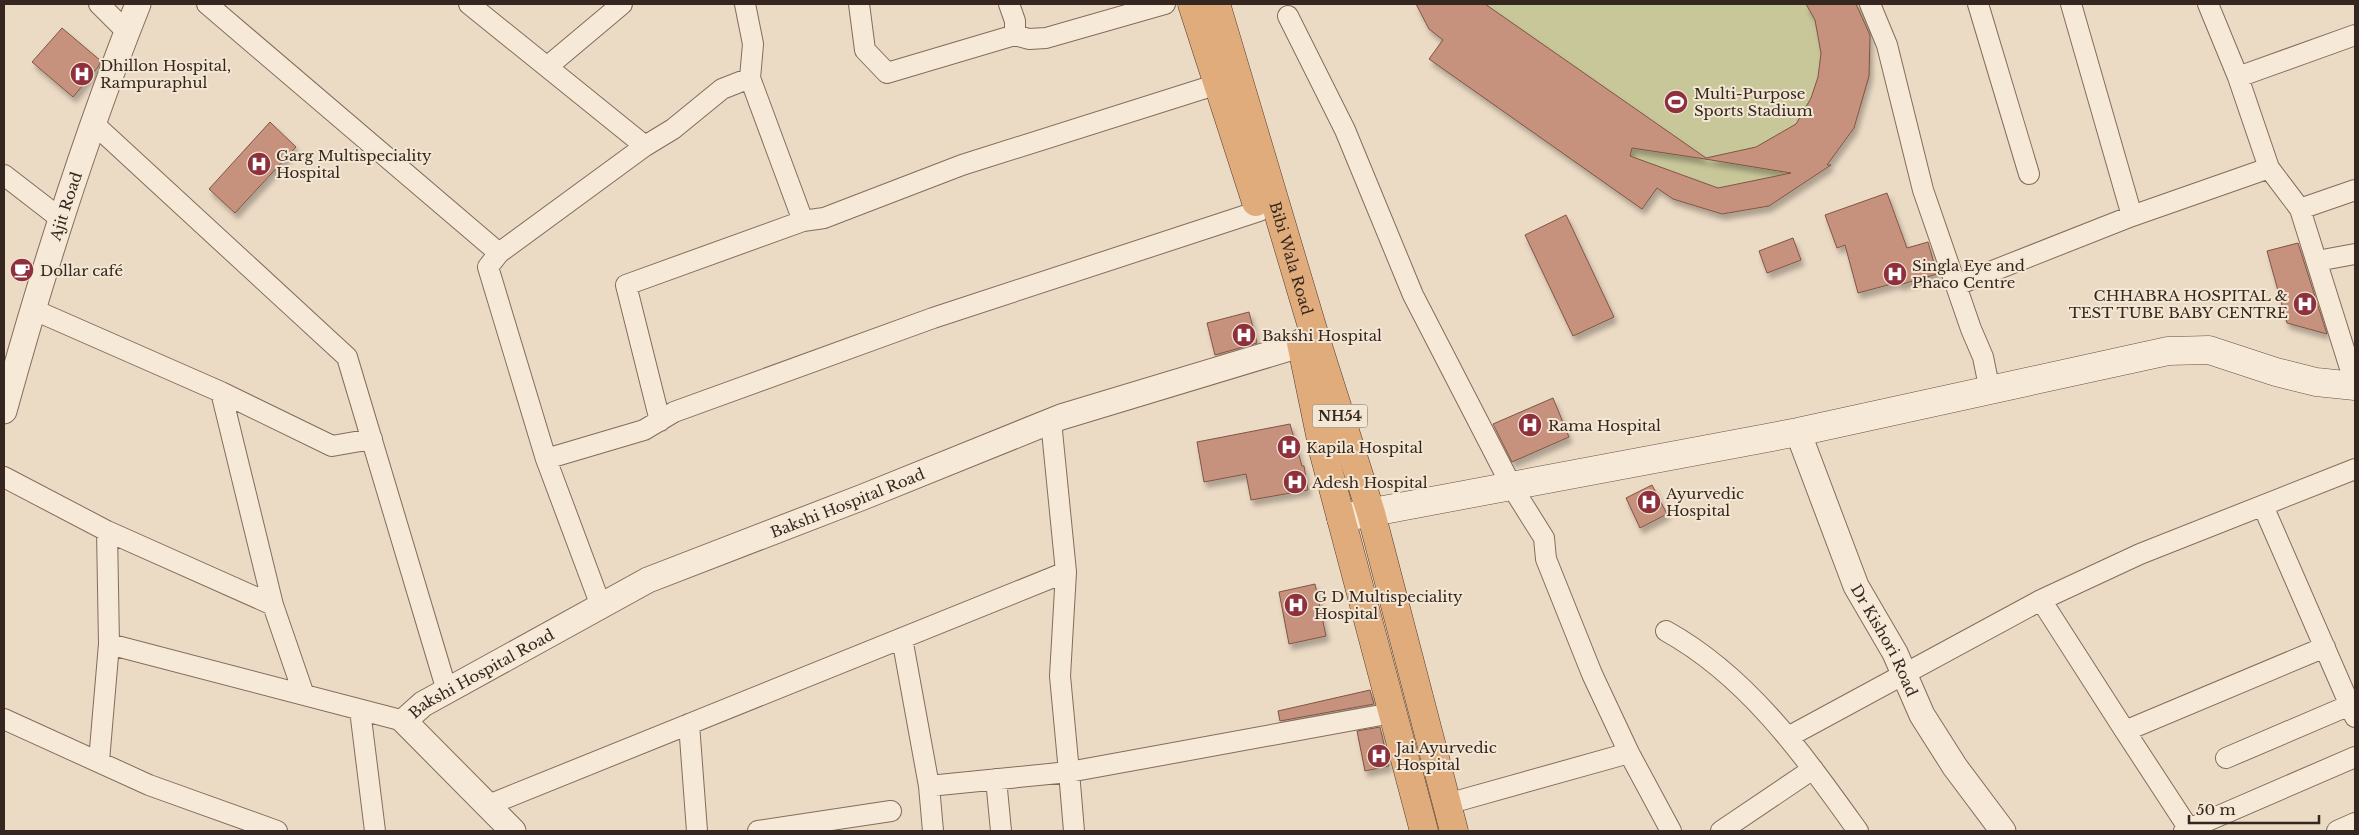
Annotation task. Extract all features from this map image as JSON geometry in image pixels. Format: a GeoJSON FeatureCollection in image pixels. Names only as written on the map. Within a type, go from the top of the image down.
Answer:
{"type":"FeatureCollection","features":[{"type":"Feature","properties":{"kind":"highway","name":"NH54"},"geometry":{"type":"LineString","coordinates":[[1192,4],[1259,211],[1309,343],[1324,454],[1424,831]]}},
{"type":"Feature","properties":{"kind":"highway","name":"Bibi Wala Road"},"geometry":{"type":"LineString","coordinates":[[1216,4],[1309,343],[1370,513],[1454,831]]}},
{"type":"Feature","properties":{"kind":"main road"},"geometry":{"type":"LineString","coordinates":[[1340,518],[1798,432],[2168,351],[2209,350],[2276,372],[2316,382],[2355,385]]}},
{"type":"Feature","properties":{"kind":"street"},"geometry":{"type":"LineString","coordinates":[[99,4],[127,32]]}},
{"type":"Feature","properties":{"kind":"street","name":"Ajit Road"},"geometry":{"type":"LineString","coordinates":[[4,411],[10,366],[32,309],[93,122],[138,4]]}},
{"type":"Feature","properties":{"kind":"street"},"geometry":{"type":"LineString","coordinates":[[207,4],[500,253]]}},
{"type":"Feature","properties":{"kind":"street"},"geometry":{"type":"LineString","coordinates":[[469,4],[645,146]]}},
{"type":"Feature","properties":{"kind":"street"},"geometry":{"type":"LineString","coordinates":[[547,67],[622,4]]}},
{"type":"Feature","properties":{"kind":"street"},"geometry":{"type":"LineString","coordinates":[[745,4],[753,44],[750,78],[803,221]]}},
{"type":"Feature","properties":{"kind":"street"},"geometry":{"type":"LineString","coordinates":[[859,4],[865,50],[888,73],[1015,34],[1029,40],[1046,38],[1165,4]]}},
{"type":"Feature","properties":{"kind":"street"},"geometry":{"type":"LineString","coordinates":[[1009,4],[1015,21],[1015,34]]}},
{"type":"Feature","properties":{"kind":"street"},"geometry":{"type":"LineString","coordinates":[[1870,4],[1886,45],[1924,190],[1956,285],[1984,357],[1990,391]]}},
{"type":"Feature","properties":{"kind":"street"},"geometry":{"type":"LineString","coordinates":[[1978,4],[2029,174]]}},
{"type":"Feature","properties":{"kind":"street"},"geometry":{"type":"LineString","coordinates":[[2071,4],[2132,216]]}},
{"type":"Feature","properties":{"kind":"street"},"geometry":{"type":"LineString","coordinates":[[2208,4],[2238,77],[2269,168],[2300,209],[2355,385]]}},
{"type":"Feature","properties":{"kind":"street"},"geometry":{"type":"LineString","coordinates":[[1288,16],[1344,130],[1413,295],[1512,487],[1544,538],[1546,559],[1592,674],[1628,753],[1671,831]]}},
{"type":"Feature","properties":{"kind":"street"},"geometry":{"type":"LineString","coordinates":[[2238,77],[2355,35]]}},
{"type":"Feature","properties":{"kind":"street"},"geometry":{"type":"LineString","coordinates":[[601,606],[546,459],[488,267],[500,253],[645,146],[674,129],[722,89],[750,78]]}},
{"type":"Feature","properties":{"kind":"street"},"geometry":{"type":"LineString","coordinates":[[660,421],[626,285],[803,221],[824,218],[962,166],[1218,84]]}},
{"type":"Feature","properties":{"kind":"street"},"geometry":{"type":"LineString","coordinates":[[93,122],[347,357],[447,691]]}},
{"type":"Feature","properties":{"kind":"street"},"geometry":{"type":"LineString","coordinates":[[1956,285],[2132,216],[2269,168]]}},
{"type":"Feature","properties":{"kind":"street"},"geometry":{"type":"LineString","coordinates":[[4,175],[61,219]]}},
{"type":"Feature","properties":{"kind":"street"},"geometry":{"type":"LineString","coordinates":[[2300,209],[2355,190]]}},
{"type":"Feature","properties":{"kind":"street"},"geometry":{"type":"LineString","coordinates":[[546,459],[644,430],[674,412],[933,318],[1259,211]]}},
{"type":"Feature","properties":{"kind":"street"},"geometry":{"type":"LineString","coordinates":[[2316,261],[2355,254]]}},
{"type":"Feature","properties":{"kind":"street"},"geometry":{"type":"LineString","coordinates":[[32,309],[221,392],[332,446],[372,439]]}},
{"type":"Feature","properties":{"kind":"street","name":"Bakshi Hospital Road"},"geometry":{"type":"LineString","coordinates":[[404,721],[423,704],[648,580],[863,497],[1051,421],[1309,343]]}},
{"type":"Feature","properties":{"kind":"street"},"geometry":{"type":"LineString","coordinates":[[221,392],[273,605],[304,695]]}},
{"type":"Feature","properties":{"kind":"street"},"geometry":{"type":"LineString","coordinates":[[1051,421],[1066,572],[1060,676],[1074,831]]}},
{"type":"Feature","properties":{"kind":"street","name":"Dr Kishori Road"},"geometry":{"type":"LineString","coordinates":[[1798,432],[1856,586],[1895,653],[1922,715],[1950,760],[2003,831]]}},
{"type":"Feature","properties":{"kind":"street"},"geometry":{"type":"LineString","coordinates":[[1788,737],[2041,600],[2140,554],[2355,468]]}},
{"type":"Feature","properties":{"kind":"street"},"geometry":{"type":"LineString","coordinates":[[4,477],[107,531],[273,605]]}},
{"type":"Feature","properties":{"kind":"street"},"geometry":{"type":"LineString","coordinates":[[2226,758],[2353,711],[2263,506]]}},
{"type":"Feature","properties":{"kind":"street"},"geometry":{"type":"LineString","coordinates":[[99,761],[109,644],[107,531]]}},
{"type":"Feature","properties":{"kind":"street"},"geometry":{"type":"LineString","coordinates":[[486,806],[1066,572]]}},
{"type":"Feature","properties":{"kind":"street"},"geometry":{"type":"LineString","coordinates":[[2041,600],[2187,830],[2355,757]]}},
{"type":"Feature","properties":{"kind":"street"},"geometry":{"type":"LineString","coordinates":[[1666,631],[1687,643],[1743,688],[1788,737],[1814,769],[1858,831]]}},
{"type":"Feature","properties":{"kind":"street"},"geometry":{"type":"LineString","coordinates":[[902,638],[929,786],[933,831]]}},
{"type":"Feature","properties":{"kind":"street"},"geometry":{"type":"LineString","coordinates":[[109,644],[404,721],[486,806],[513,831]]}},
{"type":"Feature","properties":{"kind":"street"},"geometry":{"type":"LineString","coordinates":[[2125,731],[2325,648]]}},
{"type":"Feature","properties":{"kind":"street"},"geometry":{"type":"LineString","coordinates":[[360,710],[375,831]]}},
{"type":"Feature","properties":{"kind":"street"},"geometry":{"type":"LineString","coordinates":[[929,786],[1069,772],[1392,713]]}},
{"type":"Feature","properties":{"kind":"street"},"geometry":{"type":"LineString","coordinates":[[4,719],[149,785],[277,831]]}},
{"type":"Feature","properties":{"kind":"street"},"geometry":{"type":"LineString","coordinates":[[689,724],[697,831]]}},
{"type":"Feature","properties":{"kind":"street"},"geometry":{"type":"LineString","coordinates":[[1447,804],[1628,753]]}},
{"type":"Feature","properties":{"kind":"street"},"geometry":{"type":"LineString","coordinates":[[1721,831],[1814,769]]}},
{"type":"Feature","properties":{"kind":"street"},"geometry":{"type":"LineString","coordinates":[[996,779],[1001,831]]}},
{"type":"Feature","properties":{"kind":"street"},"geometry":{"type":"LineString","coordinates":[[758,831],[890,811]]}},
{"type":"Feature","properties":{"kind":"street"},"geometry":{"type":"LineString","coordinates":[[2337,831],[2355,823]]}},
{"type":"Feature","properties":{"kind":"green space","name":"Multi-Purpose Sports Stadium"},"geometry":{"type":"Polygon","coordinates":[[[1416,4],[1858,4],[1871,24],[1870,76],[1854,128],[1822,171],[1769,206],[1657,188],[1642,209],[1429,59],[1442,39],[1429,29],[1416,4]]]}},
{"type":"Feature","properties":{"kind":"building"},"geometry":{"type":"Polygon","coordinates":[[[1416,4],[1485,4],[1706,158],[1756,147],[1796,124],[1811,98],[1818,77],[1821,53],[1815,20],[1806,4],[1856,4],[1870,35],[1869,76],[1854,128],[1827,165],[1831,165],[1769,206],[1722,214],[1673,199],[1657,188],[1642,209],[1429,59],[1443,40],[1429,29],[1416,4]],[[1632,148],[1630,156],[1718,188],[1791,173],[1632,148]]]}},
{"type":"Feature","properties":{"kind":"building"},"geometry":{"type":"Polygon","coordinates":[[[62,28],[101,61],[73,97],[32,62],[62,28]]]}},
{"type":"Feature","properties":{"kind":"building"},"geometry":{"type":"Polygon","coordinates":[[[270,122],[296,147],[235,213],[209,189],[270,122]]]}},
{"type":"Feature","properties":{"kind":"building"},"geometry":{"type":"Polygon","coordinates":[[[1887,193],[1907,248],[1928,242],[1937,274],[1899,285],[1899,282],[1858,293],[1845,245],[1837,248],[1825,215],[1887,193]]]}},
{"type":"Feature","properties":{"kind":"building"},"geometry":{"type":"Polygon","coordinates":[[[1566,215],[1614,317],[1573,336],[1525,235],[1566,215]]]}},
{"type":"Feature","properties":{"kind":"building"},"geometry":{"type":"Polygon","coordinates":[[[1793,238],[1801,260],[1767,273],[1759,251],[1793,238]]]}},
{"type":"Feature","properties":{"kind":"building"},"geometry":{"type":"Polygon","coordinates":[[[2298,243],[2327,334],[2287,323],[2267,251],[2298,243]]]}},
{"type":"Feature","properties":{"kind":"building"},"geometry":{"type":"Polygon","coordinates":[[[1249,312],[1257,343],[1215,355],[1207,323],[1249,312]]]}},
{"type":"Feature","properties":{"kind":"building"},"geometry":{"type":"Polygon","coordinates":[[[1553,398],[1569,437],[1512,462],[1493,424],[1553,398]]]}},
{"type":"Feature","properties":{"kind":"building"},"geometry":{"type":"Polygon","coordinates":[[[1290,424],[1302,466],[1304,466],[1308,490],[1251,500],[1246,474],[1204,482],[1197,442],[1290,424]]]}},
{"type":"Feature","properties":{"kind":"building"},"geometry":{"type":"Polygon","coordinates":[[[1652,485],[1667,514],[1640,528],[1626,498],[1652,485]]]}},
{"type":"Feature","properties":{"kind":"building"},"geometry":{"type":"Polygon","coordinates":[[[1315,584],[1326,636],[1289,644],[1279,592],[1315,584]]]}},
{"type":"Feature","properties":{"kind":"building"},"geometry":{"type":"Polygon","coordinates":[[[1370,690],[1374,704],[1280,721],[1278,711],[1370,690]]]}},
{"type":"Feature","properties":{"kind":"building"},"geometry":{"type":"Polygon","coordinates":[[[1380,727],[1389,766],[1365,771],[1357,731],[1380,727]]]}},
{"type":"Feature","properties":{"kind":"place","name":"Dhillon Hospital, Rampuraphul"},"geometry":{"type":"Point","coordinates":[82,74]}},
{"type":"Feature","properties":{"kind":"place","name":"Multi-Purpose Sports Stadium"},"geometry":{"type":"Point","coordinates":[1676,102]}},
{"type":"Feature","properties":{"kind":"place","name":"Garg Multispeciality Hospital"},"geometry":{"type":"Point","coordinates":[259,164]}},
{"type":"Feature","properties":{"kind":"place","name":"Dollar café"},"geometry":{"type":"Point","coordinates":[22,270]}},
{"type":"Feature","properties":{"kind":"place","name":"Singla Eye and Phaco Centre"},"geometry":{"type":"Point","coordinates":[1895,274]}},
{"type":"Feature","properties":{"kind":"place","name":"CHHABRA HOSPITAL & TEST TUBE BABY CENTRE"},"geometry":{"type":"Point","coordinates":[2305,304]}},
{"type":"Feature","properties":{"kind":"place","name":"Bakshi Hospital"},"geometry":{"type":"Point","coordinates":[1244,335]}},
{"type":"Feature","properties":{"kind":"place","name":"Rama Hospital"},"geometry":{"type":"Point","coordinates":[1530,425]}},
{"type":"Feature","properties":{"kind":"place","name":"Kapila Hospital"},"geometry":{"type":"Point","coordinates":[1289,447]}},
{"type":"Feature","properties":{"kind":"place","name":"Adesh Hospital"},"geometry":{"type":"Point","coordinates":[1295,482]}},
{"type":"Feature","properties":{"kind":"place","name":"Ayurvedic Hospital"},"geometry":{"type":"Point","coordinates":[1649,502]}},
{"type":"Feature","properties":{"kind":"place","name":"G D Multispeciality Hospital"},"geometry":{"type":"Point","coordinates":[1296,605]}},
{"type":"Feature","properties":{"kind":"place","name":"Jai Ayurvedic Hospital"},"geometry":{"type":"Point","coordinates":[1379,756]}}]}
